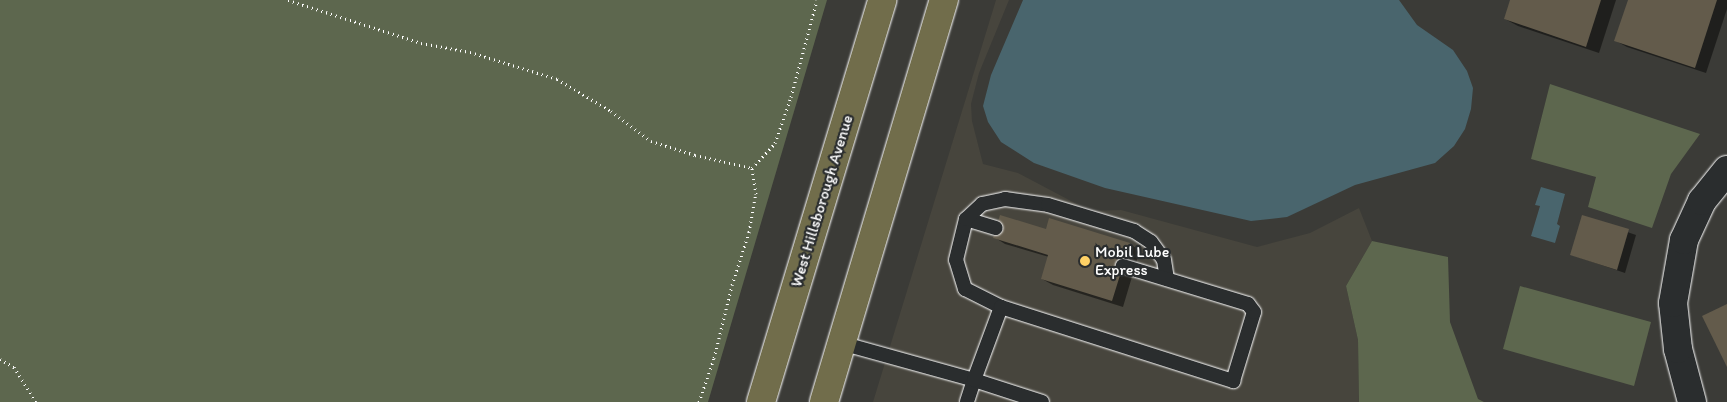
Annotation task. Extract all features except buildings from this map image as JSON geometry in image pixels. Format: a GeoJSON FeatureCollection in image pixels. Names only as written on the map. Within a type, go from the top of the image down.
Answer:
{"type":"FeatureCollection","features":[{"type":"Feature","properties":{"kind":"main road","name":"West Hillsborough Avenue"},"geometry":{"type":"LineString","coordinates":[[761,402],[882,0]]}},
{"type":"Feature","properties":{"kind":"main road"},"geometry":{"type":"LineString","coordinates":[[824,402],[944,0]]}},
{"type":"Feature","properties":{"kind":"street"},"geometry":{"type":"LineString","coordinates":[[1692,402],[1678,349],[1673,303],[1684,240],[1702,201],[1727,170]]}},
{"type":"Feature","properties":{"kind":"lane"},"geometry":{"type":"LineString","coordinates":[[1123,266],[1166,280],[1248,304],[1254,312],[1233,381],[1000,307],[965,289],[956,260],[966,219],[982,204],[1005,200],[1027,201],[1067,210],[1134,231],[1151,242],[1164,260],[1166,280]]}},
{"type":"Feature","properties":{"kind":"lane"},"geometry":{"type":"LineString","coordinates":[[966,219],[996,228]]}},
{"type":"Feature","properties":{"kind":"lane"},"geometry":{"type":"LineString","coordinates":[[967,402],[1000,307]]}},
{"type":"Feature","properties":{"kind":"lane"},"geometry":{"type":"LineString","coordinates":[[841,343],[974,380],[1042,402]]}},
{"type":"Feature","properties":{"kind":"path"},"geometry":{"type":"LineString","coordinates":[[288,0],[421,42],[470,52],[557,79],[611,111],[651,141],[695,155],[752,168]]}},
{"type":"Feature","properties":{"kind":"path"},"geometry":{"type":"LineString","coordinates":[[752,168],[775,143],[791,97],[817,0]]}},
{"type":"Feature","properties":{"kind":"path"},"geometry":{"type":"LineString","coordinates":[[699,402],[714,358],[732,285],[749,232],[756,194],[752,168]]}},
{"type":"Feature","properties":{"kind":"path"},"geometry":{"type":"LineString","coordinates":[[0,359],[14,367],[36,402]]}},
{"type":"Feature","properties":{"kind":"shaded area"},"geometry":{"type":"Polygon","coordinates":[[[996,0],[1009,0],[979,73],[971,104],[972,121],[983,164],[1018,173],[1090,211],[1121,210],[1257,247],[1310,233],[1359,208],[1372,241],[1346,286],[1358,340],[1359,402],[873,402],[996,0]]]}},
{"type":"Feature","properties":{"kind":"green space"},"geometry":{"type":"Polygon","coordinates":[[[0,0],[827,0],[708,402],[0,402],[0,0]]]}},
{"type":"Feature","properties":{"kind":"green space"},"geometry":{"type":"Polygon","coordinates":[[[1550,84],[1700,134],[1671,174],[1652,228],[1588,207],[1596,177],[1531,159],[1550,84]]]}},
{"type":"Feature","properties":{"kind":"green space"},"geometry":{"type":"Polygon","coordinates":[[[1372,241],[1448,257],[1450,322],[1478,399],[1484,402],[1359,402],[1358,340],[1346,286],[1372,241]]]}},
{"type":"Feature","properties":{"kind":"green space"},"geometry":{"type":"Polygon","coordinates":[[[1520,286],[1651,322],[1634,386],[1503,349],[1520,286]]]}},
{"type":"Feature","properties":{"kind":"water"},"geometry":{"type":"Polygon","coordinates":[[[1023,0],[1399,0],[1417,25],[1453,50],[1467,71],[1473,88],[1471,109],[1465,129],[1454,146],[1435,163],[1355,185],[1287,217],[1251,221],[1105,188],[1034,163],[1001,142],[988,122],[983,106],[991,75],[1023,0]]]}},
{"type":"Feature","properties":{"kind":"water"},"geometry":{"type":"Polygon","coordinates":[[[1541,187],[1565,194],[1557,224],[1560,226],[1555,243],[1531,236],[1540,206],[1535,205],[1541,187]]]}},
{"type":"Feature","properties":{"kind":"place","name":"Mobil Lube Express"},"geometry":{"type":"Point","coordinates":[1085,261]}}]}
